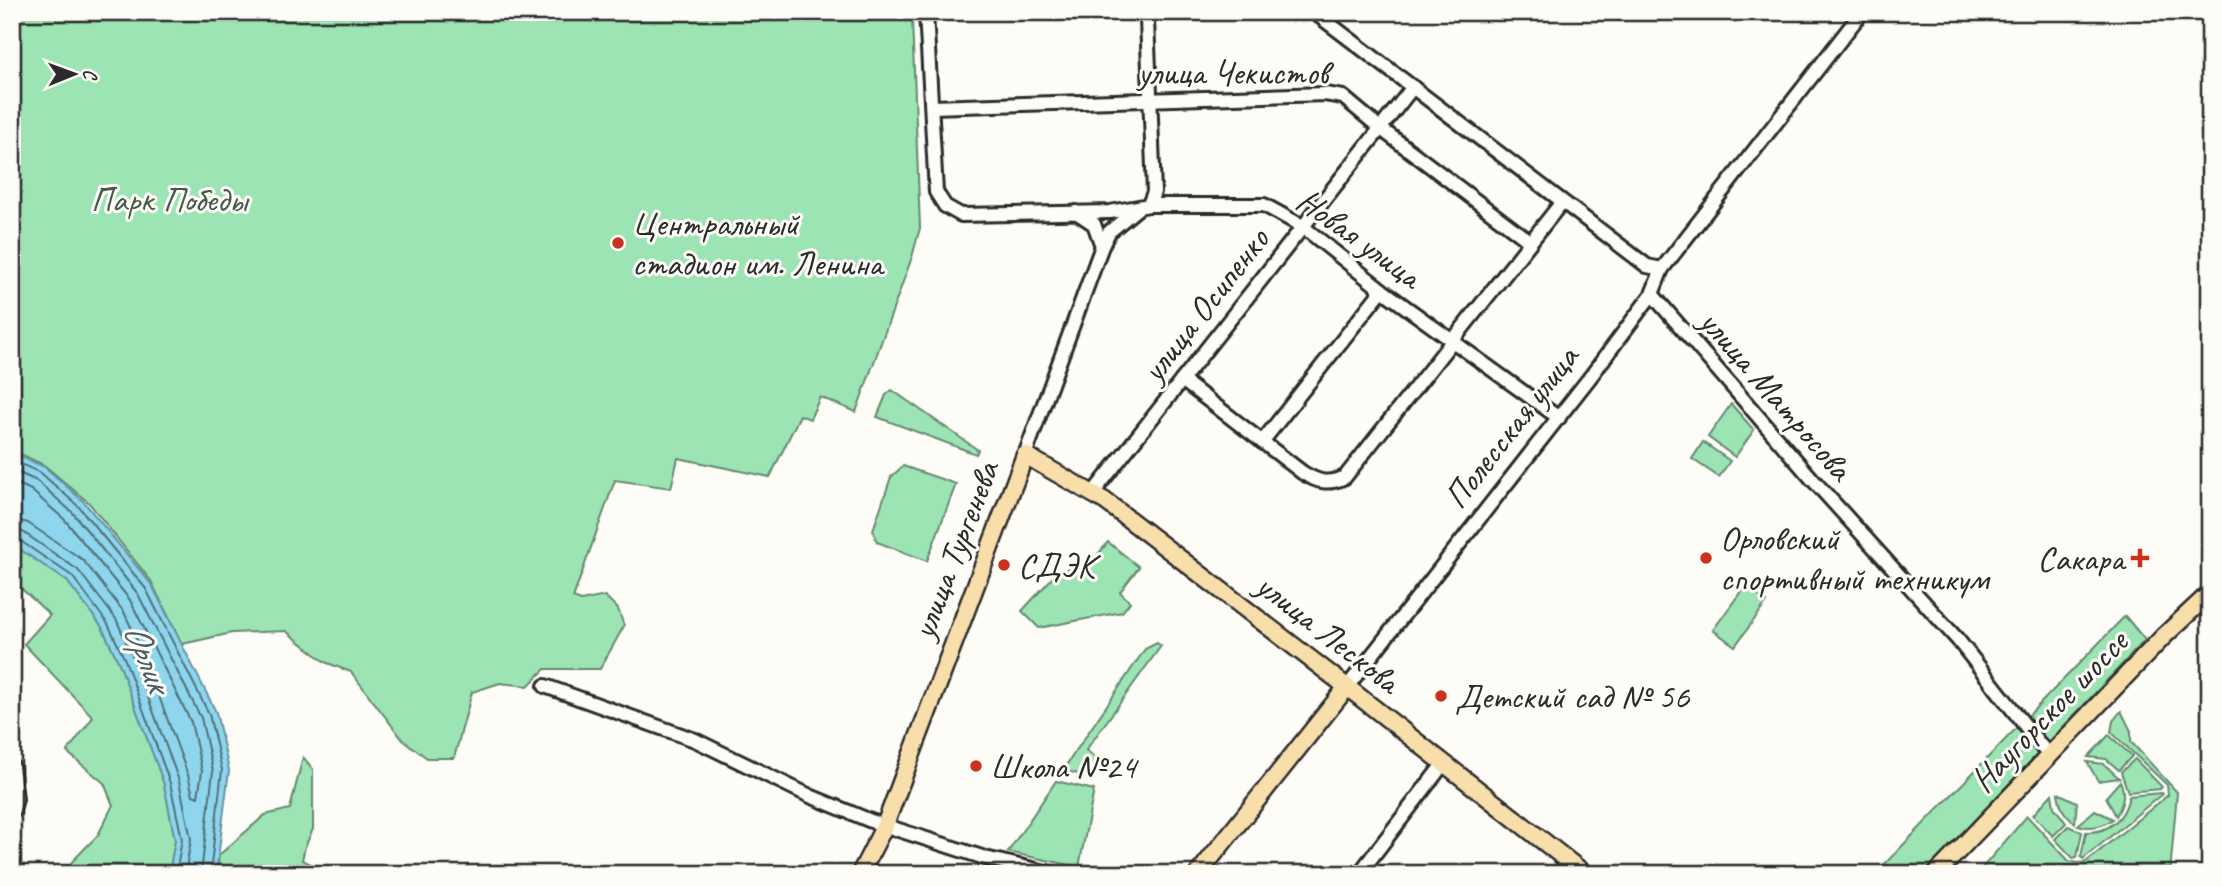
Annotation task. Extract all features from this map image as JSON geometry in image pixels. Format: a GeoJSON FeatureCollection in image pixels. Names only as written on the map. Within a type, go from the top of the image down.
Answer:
{"type":"FeatureCollection","features":[{"type":"Feature","properties":{"kind":"main road","name":"улица Лескова"},"geometry":{"type":"LineString","coordinates":[[1025,455],[1093,493],[1347,687],[1585,874]]}},
{"type":"Feature","properties":{"kind":"main road","name":"улица Тургенева"},"geometry":{"type":"LineString","coordinates":[[860,874],[885,825],[1025,455]]}},
{"type":"Feature","properties":{"kind":"main road","name":"Наугорское шоссе"},"geometry":{"type":"LineString","coordinates":[[1936,874],[2164,636],[2210,593]]}},
{"type":"Feature","properties":{"kind":"main road","name":"Полесская улица"},"geometry":{"type":"LineString","coordinates":[[1198,874],[1347,687]]}},
{"type":"Feature","properties":{"kind":"street"},"geometry":{"type":"LineString","coordinates":[[926,12],[932,107]]}},
{"type":"Feature","properties":{"kind":"street"},"geometry":{"type":"LineString","coordinates":[[1144,206],[1154,191],[1147,20],[1150,12]]}},
{"type":"Feature","properties":{"kind":"street"},"geometry":{"type":"LineString","coordinates":[[1314,12],[1562,202],[1647,265],[1662,270]]}},
{"type":"Feature","properties":{"kind":"street","name":"Полесская улица"},"geometry":{"type":"LineString","coordinates":[[1347,687],[1559,418],[1652,294],[1662,270],[1862,12]]}},
{"type":"Feature","properties":{"kind":"street","name":"улица Осипенко"},"geometry":{"type":"LineString","coordinates":[[1093,493],[1413,87]]}},
{"type":"Feature","properties":{"kind":"street","name":"улица Чекистов"},"geometry":{"type":"LineString","coordinates":[[932,107],[1325,94],[1343,97],[1529,241]]}},
{"type":"Feature","properties":{"kind":"street","name":"Новая улица"},"geometry":{"type":"LineString","coordinates":[[932,107],[936,192],[945,206],[961,215],[1076,212],[1144,206],[1264,205],[1302,226],[1382,290],[1559,418]]}},
{"type":"Feature","properties":{"kind":"street"},"geometry":{"type":"LineString","coordinates":[[1182,380],[1312,479],[1333,483],[1345,477],[1562,202]]}},
{"type":"Feature","properties":{"kind":"street","name":"улица Тургенева"},"geometry":{"type":"LineString","coordinates":[[1025,455],[1102,246],[1109,232],[1144,206]]}},
{"type":"Feature","properties":{"kind":"street"},"geometry":{"type":"LineString","coordinates":[[1076,212],[1094,225],[1102,246]]}},
{"type":"Feature","properties":{"kind":"street"},"geometry":{"type":"LineString","coordinates":[[1262,442],[1382,290]]}},
{"type":"Feature","properties":{"kind":"street","name":"улица Матросова"},"geometry":{"type":"LineString","coordinates":[[1652,294],[1813,481],[1958,640],[2049,756]]}},
{"type":"Feature","properties":{"kind":"street"},"geometry":{"type":"LineString","coordinates":[[545,686],[695,740],[810,796],[885,825],[985,858],[1054,874]]}},
{"type":"Feature","properties":{"kind":"street"},"geometry":{"type":"LineString","coordinates":[[1359,874],[1444,764]]}},
{"type":"Feature","properties":{"kind":"street"},"geometry":{"type":"LineString","coordinates":[[12,766],[16,783],[13,811]]}},
{"type":"Feature","properties":{"kind":"green space","name":"Парк Победы"},"geometry":{"type":"Polygon","coordinates":[[[12,12],[884,12],[912,19],[920,228],[856,412],[820,397],[810,419],[800,415],[770,477],[678,458],[671,488],[615,480],[573,598],[581,601],[605,596],[618,609],[624,626],[600,669],[545,669],[528,686],[500,683],[472,692],[454,758],[427,758],[403,740],[351,672],[325,662],[286,631],[232,633],[182,644],[151,581],[89,503],[44,465],[12,450],[12,12]]]}},
{"type":"Feature","properties":{"kind":"green space"},"geometry":{"type":"Polygon","coordinates":[[[892,390],[978,450],[976,454],[877,417],[886,395],[892,390]]]}},
{"type":"Feature","properties":{"kind":"green space"},"geometry":{"type":"Polygon","coordinates":[[[1731,404],[1754,430],[1735,457],[1708,437],[1731,404]]]}},
{"type":"Feature","properties":{"kind":"green space"},"geometry":{"type":"Polygon","coordinates":[[[1703,442],[1730,461],[1719,477],[1692,459],[1703,442]]]}},
{"type":"Feature","properties":{"kind":"green space"},"geometry":{"type":"Polygon","coordinates":[[[903,466],[956,484],[927,561],[877,542],[873,530],[891,477],[903,466]]]}},
{"type":"Feature","properties":{"kind":"green space"},"geometry":{"type":"Polygon","coordinates":[[[1108,542],[1139,567],[1120,592],[1130,602],[1122,612],[1039,628],[1022,611],[1052,578],[1071,567],[1082,574],[1108,542]]]}},
{"type":"Feature","properties":{"kind":"green space"},"geometry":{"type":"Polygon","coordinates":[[[12,544],[67,581],[102,627],[119,663],[164,784],[175,840],[169,874],[60,874],[98,835],[113,805],[104,783],[67,752],[93,717],[24,644],[50,615],[12,580],[12,544]]]}},
{"type":"Feature","properties":{"kind":"green space"},"geometry":{"type":"Polygon","coordinates":[[[1745,586],[1767,602],[1735,646],[1713,630],[1745,586]]]}},
{"type":"Feature","properties":{"kind":"green space"},"geometry":{"type":"Polygon","coordinates":[[[2125,616],[2145,640],[1924,874],[1875,874],[2125,616]]]}},
{"type":"Feature","properties":{"kind":"green space"},"geometry":{"type":"Polygon","coordinates":[[[1157,643],[1161,646],[1086,750],[1103,764],[1093,778],[1063,770],[1145,649],[1157,643]]]}},
{"type":"Feature","properties":{"kind":"green space"},"geometry":{"type":"Polygon","coordinates":[[[2121,711],[2131,731],[2131,742],[2177,792],[2170,874],[1977,874],[2027,816],[2069,861],[2086,862],[2168,795],[2167,785],[2111,732],[2113,721],[2121,711]]]}},
{"type":"Feature","properties":{"kind":"green space"},"geometry":{"type":"Polygon","coordinates":[[[2109,735],[2132,756],[2119,770],[2106,759],[2088,757],[2109,735]]]}},
{"type":"Feature","properties":{"kind":"green space"},"geometry":{"type":"Polygon","coordinates":[[[303,757],[313,769],[313,829],[302,860],[322,869],[322,874],[217,874],[219,855],[265,815],[290,809],[303,757]]]}},
{"type":"Feature","properties":{"kind":"green space"},"geometry":{"type":"Polygon","coordinates":[[[2135,759],[2162,787],[2160,789],[2128,792],[2121,772],[2135,759]]]}},
{"type":"Feature","properties":{"kind":"green space"},"geometry":{"type":"Polygon","coordinates":[[[2087,762],[2104,764],[2119,778],[2098,781],[2087,762]]]}},
{"type":"Feature","properties":{"kind":"green space"},"geometry":{"type":"Polygon","coordinates":[[[1056,781],[1094,790],[1079,867],[1008,852],[1056,781]]]}},
{"type":"Feature","properties":{"kind":"green space"},"geometry":{"type":"Polygon","coordinates":[[[2120,781],[2123,799],[2116,816],[2106,797],[2120,781]]]}},
{"type":"Feature","properties":{"kind":"green space"},"geometry":{"type":"Polygon","coordinates":[[[2058,793],[2077,802],[2075,823],[2063,810],[2058,793]]]}},
{"type":"Feature","properties":{"kind":"green space"},"geometry":{"type":"Polygon","coordinates":[[[2161,793],[2083,859],[2081,857],[2086,832],[2102,830],[2115,823],[2124,811],[2129,796],[2161,793]]]}},
{"type":"Feature","properties":{"kind":"green space"},"geometry":{"type":"Polygon","coordinates":[[[2052,794],[2054,807],[2066,823],[2053,836],[2033,815],[2052,794]]]}},
{"type":"Feature","properties":{"kind":"green space"},"geometry":{"type":"Polygon","coordinates":[[[2095,810],[2113,819],[2096,827],[2078,825],[2095,810]]]}},
{"type":"Feature","properties":{"kind":"green space"},"geometry":{"type":"Polygon","coordinates":[[[2068,826],[2082,832],[2077,857],[2073,858],[2055,839],[2068,826]]]}},
{"type":"Feature","properties":{"kind":"water","name":"Орлик"},"geometry":{"type":"Polygon","coordinates":[[[12,453],[45,467],[84,502],[152,585],[216,712],[229,770],[216,874],[169,874],[175,840],[164,784],[119,663],[102,627],[67,581],[12,544],[12,453]]]}},
{"type":"Feature","properties":{"kind":"place","name":"Центральный стадион им. Ленина"},"geometry":{"type":"Point","coordinates":[618,243]}},
{"type":"Feature","properties":{"kind":"place","name":"Орловский спортивный техникум"},"geometry":{"type":"Point","coordinates":[1706,558]}},
{"type":"Feature","properties":{"kind":"place","name":"Сакара"},"geometry":{"type":"Point","coordinates":[2140,558]}},
{"type":"Feature","properties":{"kind":"place","name":"СДЭК"},"geometry":{"type":"Point","coordinates":[1004,565]}},
{"type":"Feature","properties":{"kind":"place","name":"Детский сад № 56"},"geometry":{"type":"Point","coordinates":[1441,696]}},
{"type":"Feature","properties":{"kind":"place","name":"Школа №24"},"geometry":{"type":"Point","coordinates":[976,766]}}]}
